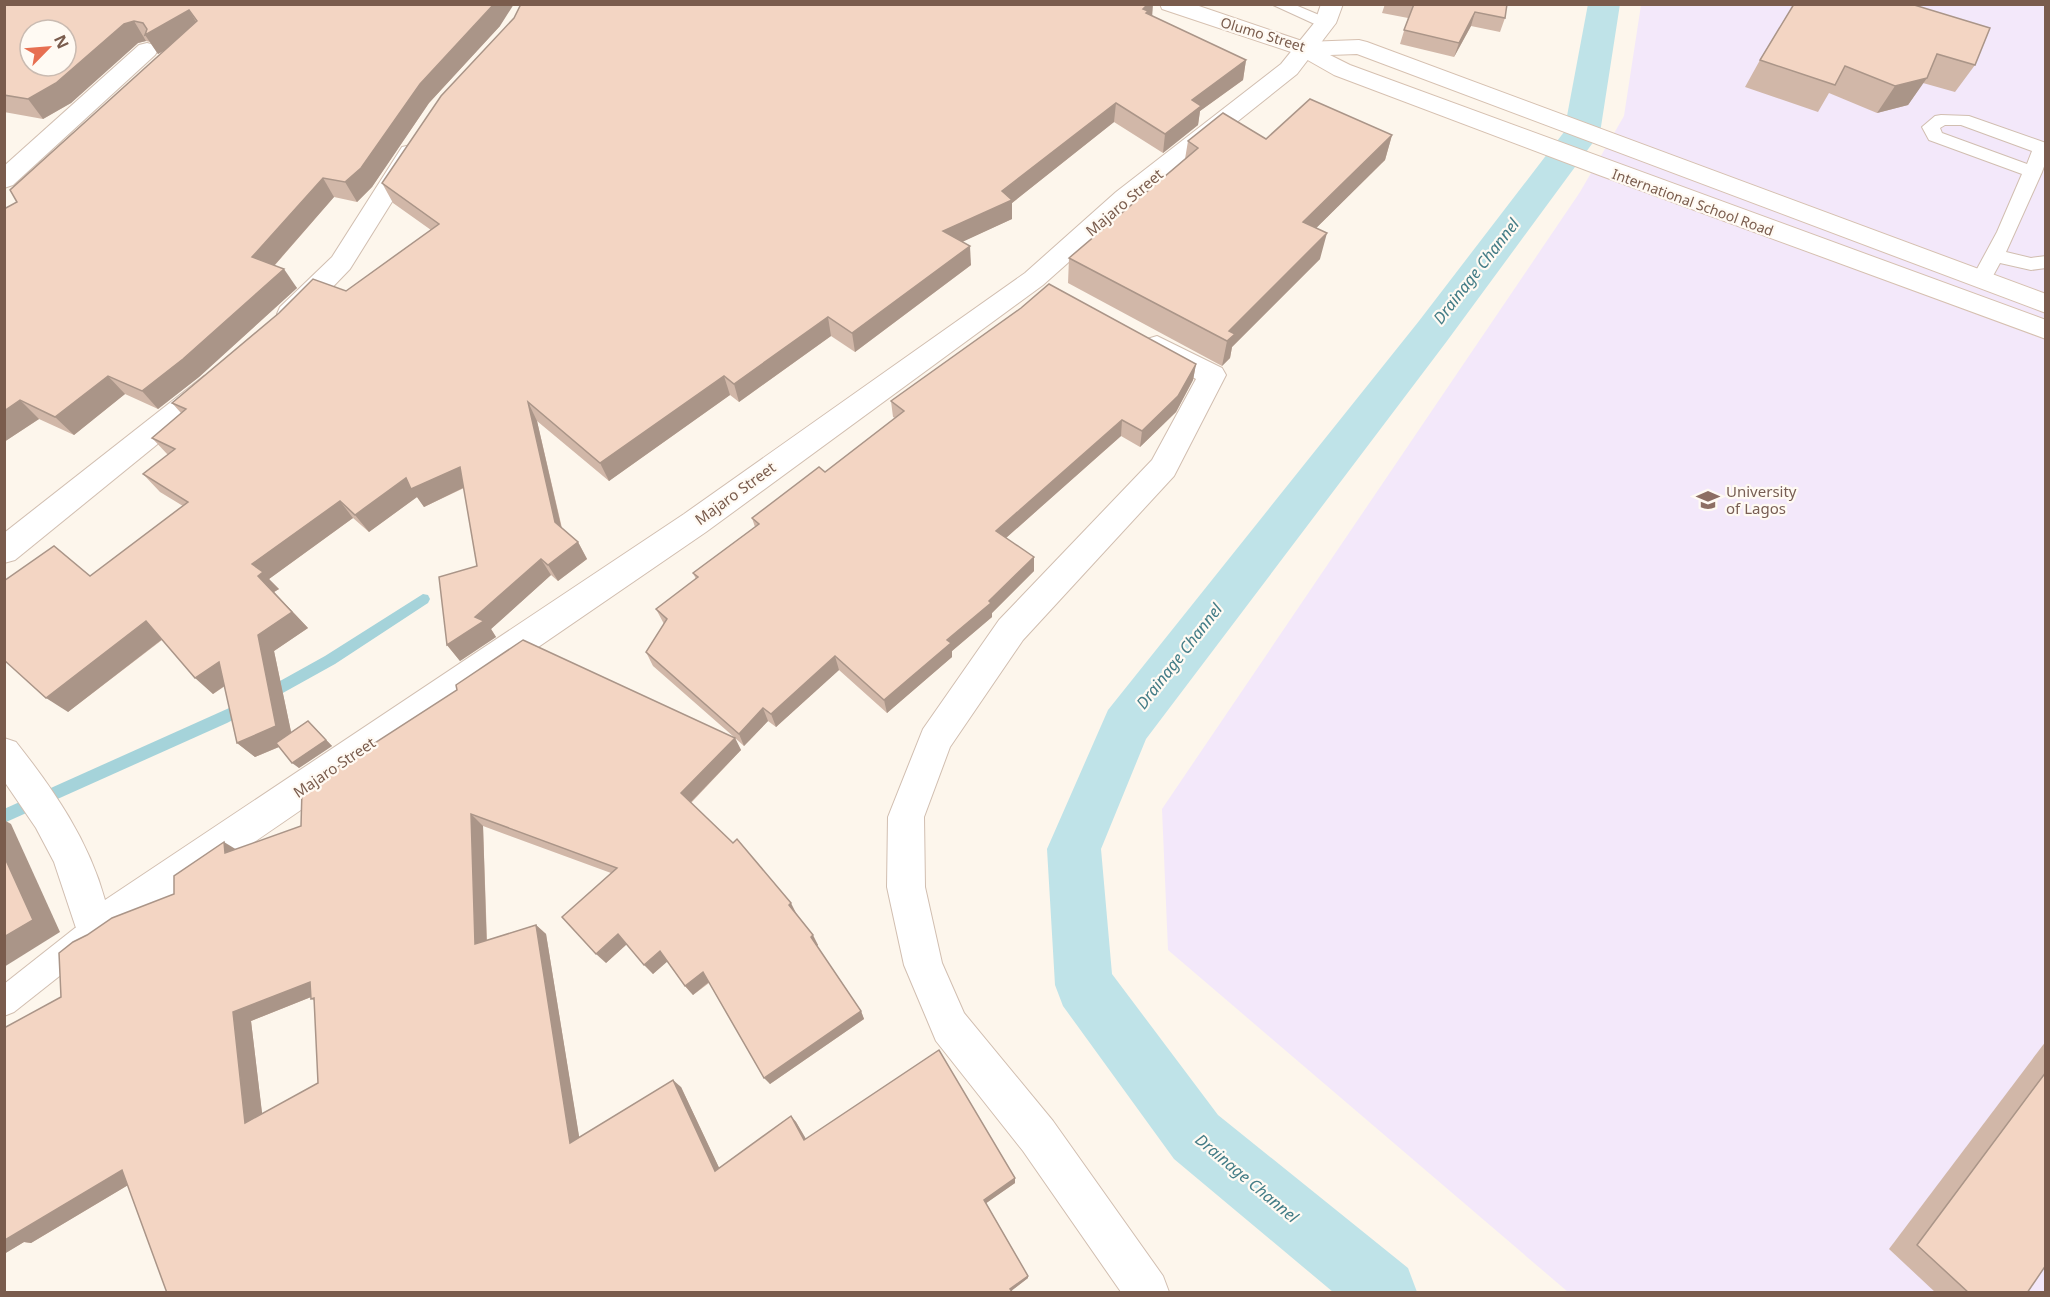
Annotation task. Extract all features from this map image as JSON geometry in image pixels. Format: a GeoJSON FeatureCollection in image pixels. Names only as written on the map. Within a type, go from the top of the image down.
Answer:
{"type":"FeatureCollection","features":[{"type":"Feature","properties":{"kind":"street","name":"Olumo Street"},"geometry":{"type":"LineString","coordinates":[[1170,4],[1303,49],[1359,47]]}},
{"type":"Feature","properties":{"kind":"street","name":"Majaro Street"},"geometry":{"type":"LineString","coordinates":[[94,930],[695,523],[1034,279],[1125,198],[1289,69],[1329,14]]}},
{"type":"Feature","properties":{"kind":"street","name":"International School Road"},"geometry":{"type":"LineString","coordinates":[[1359,47],[2046,304]]}},
{"type":"Feature","properties":{"kind":"street","name":"International School Road"},"geometry":{"type":"LineString","coordinates":[[1303,49],[1342,70],[2046,330]]}},
{"type":"Feature","properties":{"kind":"street"},"geometry":{"type":"LineString","coordinates":[[5,177],[147,50]]}},
{"type":"Feature","properties":{"kind":"street"},"geometry":{"type":"LineString","coordinates":[[272,331],[341,263],[386,189],[426,130]]}},
{"type":"Feature","properties":{"kind":"street"},"geometry":{"type":"LineString","coordinates":[[1034,279],[1066,296]]}},
{"type":"Feature","properties":{"kind":"street"},"geometry":{"type":"LineString","coordinates":[[1128,330],[1212,375],[1163,468],[1011,630],[935,740],[906,817],[906,887],[923,965],[950,1027],[1038,1136],[1147,1293]]}},
{"type":"Feature","properties":{"kind":"street"},"geometry":{"type":"LineString","coordinates":[[4,551],[228,370]]}},
{"type":"Feature","properties":{"kind":"street"},"geometry":{"type":"LineString","coordinates":[[13,764],[52,822],[81,884],[94,930]]}},
{"type":"Feature","properties":{"kind":"lane"},"geometry":{"type":"LineString","coordinates":[[1278,4],[1329,14]]}},
{"type":"Feature","properties":{"kind":"lane"},"geometry":{"type":"LineString","coordinates":[[1981,280],[1995,256],[2043,148],[1963,120],[1941,120],[1930,126],[1935,136],[2032,172]]}},
{"type":"Feature","properties":{"kind":"lane"},"geometry":{"type":"LineString","coordinates":[[1995,256],[2031,264],[2046,262]]}},
{"type":"Feature","properties":{"kind":"lane"},"geometry":{"type":"LineString","coordinates":[[4,1002],[94,930]]}},
{"type":"Feature","properties":{"kind":"shaded area","name":"University of Lagos"},"geometry":{"type":"Polygon","coordinates":[[[1641,5],[2045,5],[2045,1292],[1568,1292],[1168,950],[1162,809],[1580,192],[1624,116],[1641,5]]]}},
{"type":"Feature","properties":{"kind":"building"},"geometry":{"type":"Polygon","coordinates":[[[4,4],[494,4],[420,84],[361,168],[345,182],[323,178],[252,257],[284,269],[183,359],[142,391],[108,376],[55,417],[20,400],[4,411],[4,209],[17,202],[10,190],[197,21],[189,10],[145,35],[147,29],[143,23],[134,21],[124,24],[78,64],[78,18],[18,18],[18,78],[62,78],[28,99],[4,95],[4,4]]]}},
{"type":"Feature","properties":{"kind":"building"},"geometry":{"type":"Polygon","coordinates":[[[521,4],[1148,4],[1143,9],[1148,11],[1146,13],[1246,60],[1192,100],[1201,106],[1165,134],[1116,103],[1002,191],[1012,200],[943,231],[970,246],[852,333],[828,317],[734,384],[724,376],[600,463],[528,402],[555,522],[578,542],[548,565],[541,559],[475,617],[484,621],[447,645],[439,577],[477,566],[460,467],[411,489],[406,478],[355,515],[340,501],[252,564],[263,572],[258,576],[292,612],[258,635],[276,726],[237,743],[219,662],[195,678],[146,621],[46,698],[4,660],[4,581],[54,546],[90,576],[188,502],[143,474],[175,449],[152,438],[186,409],[172,403],[279,313],[313,279],[346,291],[439,224],[382,183],[441,96],[514,18],[521,4]]]}},
{"type":"Feature","properties":{"kind":"building"},"geometry":{"type":"Polygon","coordinates":[[[1414,4],[1507,4],[1505,18],[1475,12],[1459,43],[1404,30],[1414,4]]]}},
{"type":"Feature","properties":{"kind":"building"},"geometry":{"type":"Polygon","coordinates":[[[1794,4],[1911,4],[1990,28],[1975,65],[1937,54],[1927,78],[1895,86],[1845,66],[1835,85],[1760,60],[1794,4]]]}},
{"type":"Feature","properties":{"kind":"building"},"geometry":{"type":"Polygon","coordinates":[[[1310,99],[1392,135],[1303,222],[1327,233],[1229,331],[1235,334],[1227,341],[1069,258],[1198,148],[1188,141],[1223,113],[1266,139],[1310,99]]]}},
{"type":"Feature","properties":{"kind":"building"},"geometry":{"type":"Polygon","coordinates":[[[1049,284],[1196,364],[1178,396],[1142,431],[1122,420],[996,531],[1034,557],[989,601],[991,603],[947,640],[951,643],[884,700],[835,656],[771,714],[763,708],[739,734],[646,652],[667,619],[656,609],[698,577],[693,573],[759,524],[752,518],[819,467],[825,472],[904,411],[891,401],[1021,308],[1049,284]]]}},
{"type":"Feature","properties":{"kind":"building"},"geometry":{"type":"Polygon","coordinates":[[[523,640],[735,738],[681,793],[733,843],[737,839],[791,903],[789,905],[813,935],[811,937],[861,1011],[764,1078],[703,972],[685,986],[660,951],[644,965],[618,934],[596,954],[562,917],[617,868],[471,814],[475,944],[536,925],[570,1143],[673,1080],[715,1171],[791,1116],[804,1140],[939,1050],[1015,1178],[984,1200],[1028,1276],[1010,1289],[1013,1293],[167,1293],[122,1170],[5,1240],[4,1028],[61,997],[59,953],[112,918],[174,894],[174,876],[224,842],[225,853],[301,826],[302,790],[457,690],[456,685],[523,640]],[[310,982],[233,1012],[245,1123],[318,1083],[314,998],[311,999],[310,982]]]}},
{"type":"Feature","properties":{"kind":"building"},"geometry":{"type":"Polygon","coordinates":[[[308,721],[326,740],[292,763],[276,743],[308,721]]]}},
{"type":"Feature","properties":{"kind":"building"},"geometry":{"type":"Polygon","coordinates":[[[4,856],[33,920],[4,937],[4,856]]]}},
{"type":"Feature","properties":{"kind":"building"},"geometry":{"type":"Polygon","coordinates":[[[2046,1072],[2046,1265],[2027,1293],[1969,1293],[1917,1245],[2046,1072]]]}},
{"type":"Feature","properties":{"kind":"waterway","name":"Drainage Channel"},"geometry":{"type":"LineString","coordinates":[[1384,1292],[1196,1137],[1084,985],[1074,849],[1126,726],[1433,331],[1582,133],[1604,4]]}},
{"type":"Feature","properties":{"kind":"waterway"},"geometry":{"type":"LineString","coordinates":[[267,695],[330,660],[423,599]]}},
{"type":"Feature","properties":{"kind":"waterway"},"geometry":{"type":"LineString","coordinates":[[4,816],[247,706]]}},
{"type":"Feature","properties":{"kind":"place","name":"University of Lagos"},"geometry":{"type":"Point","coordinates":[1708,500]}}]}
